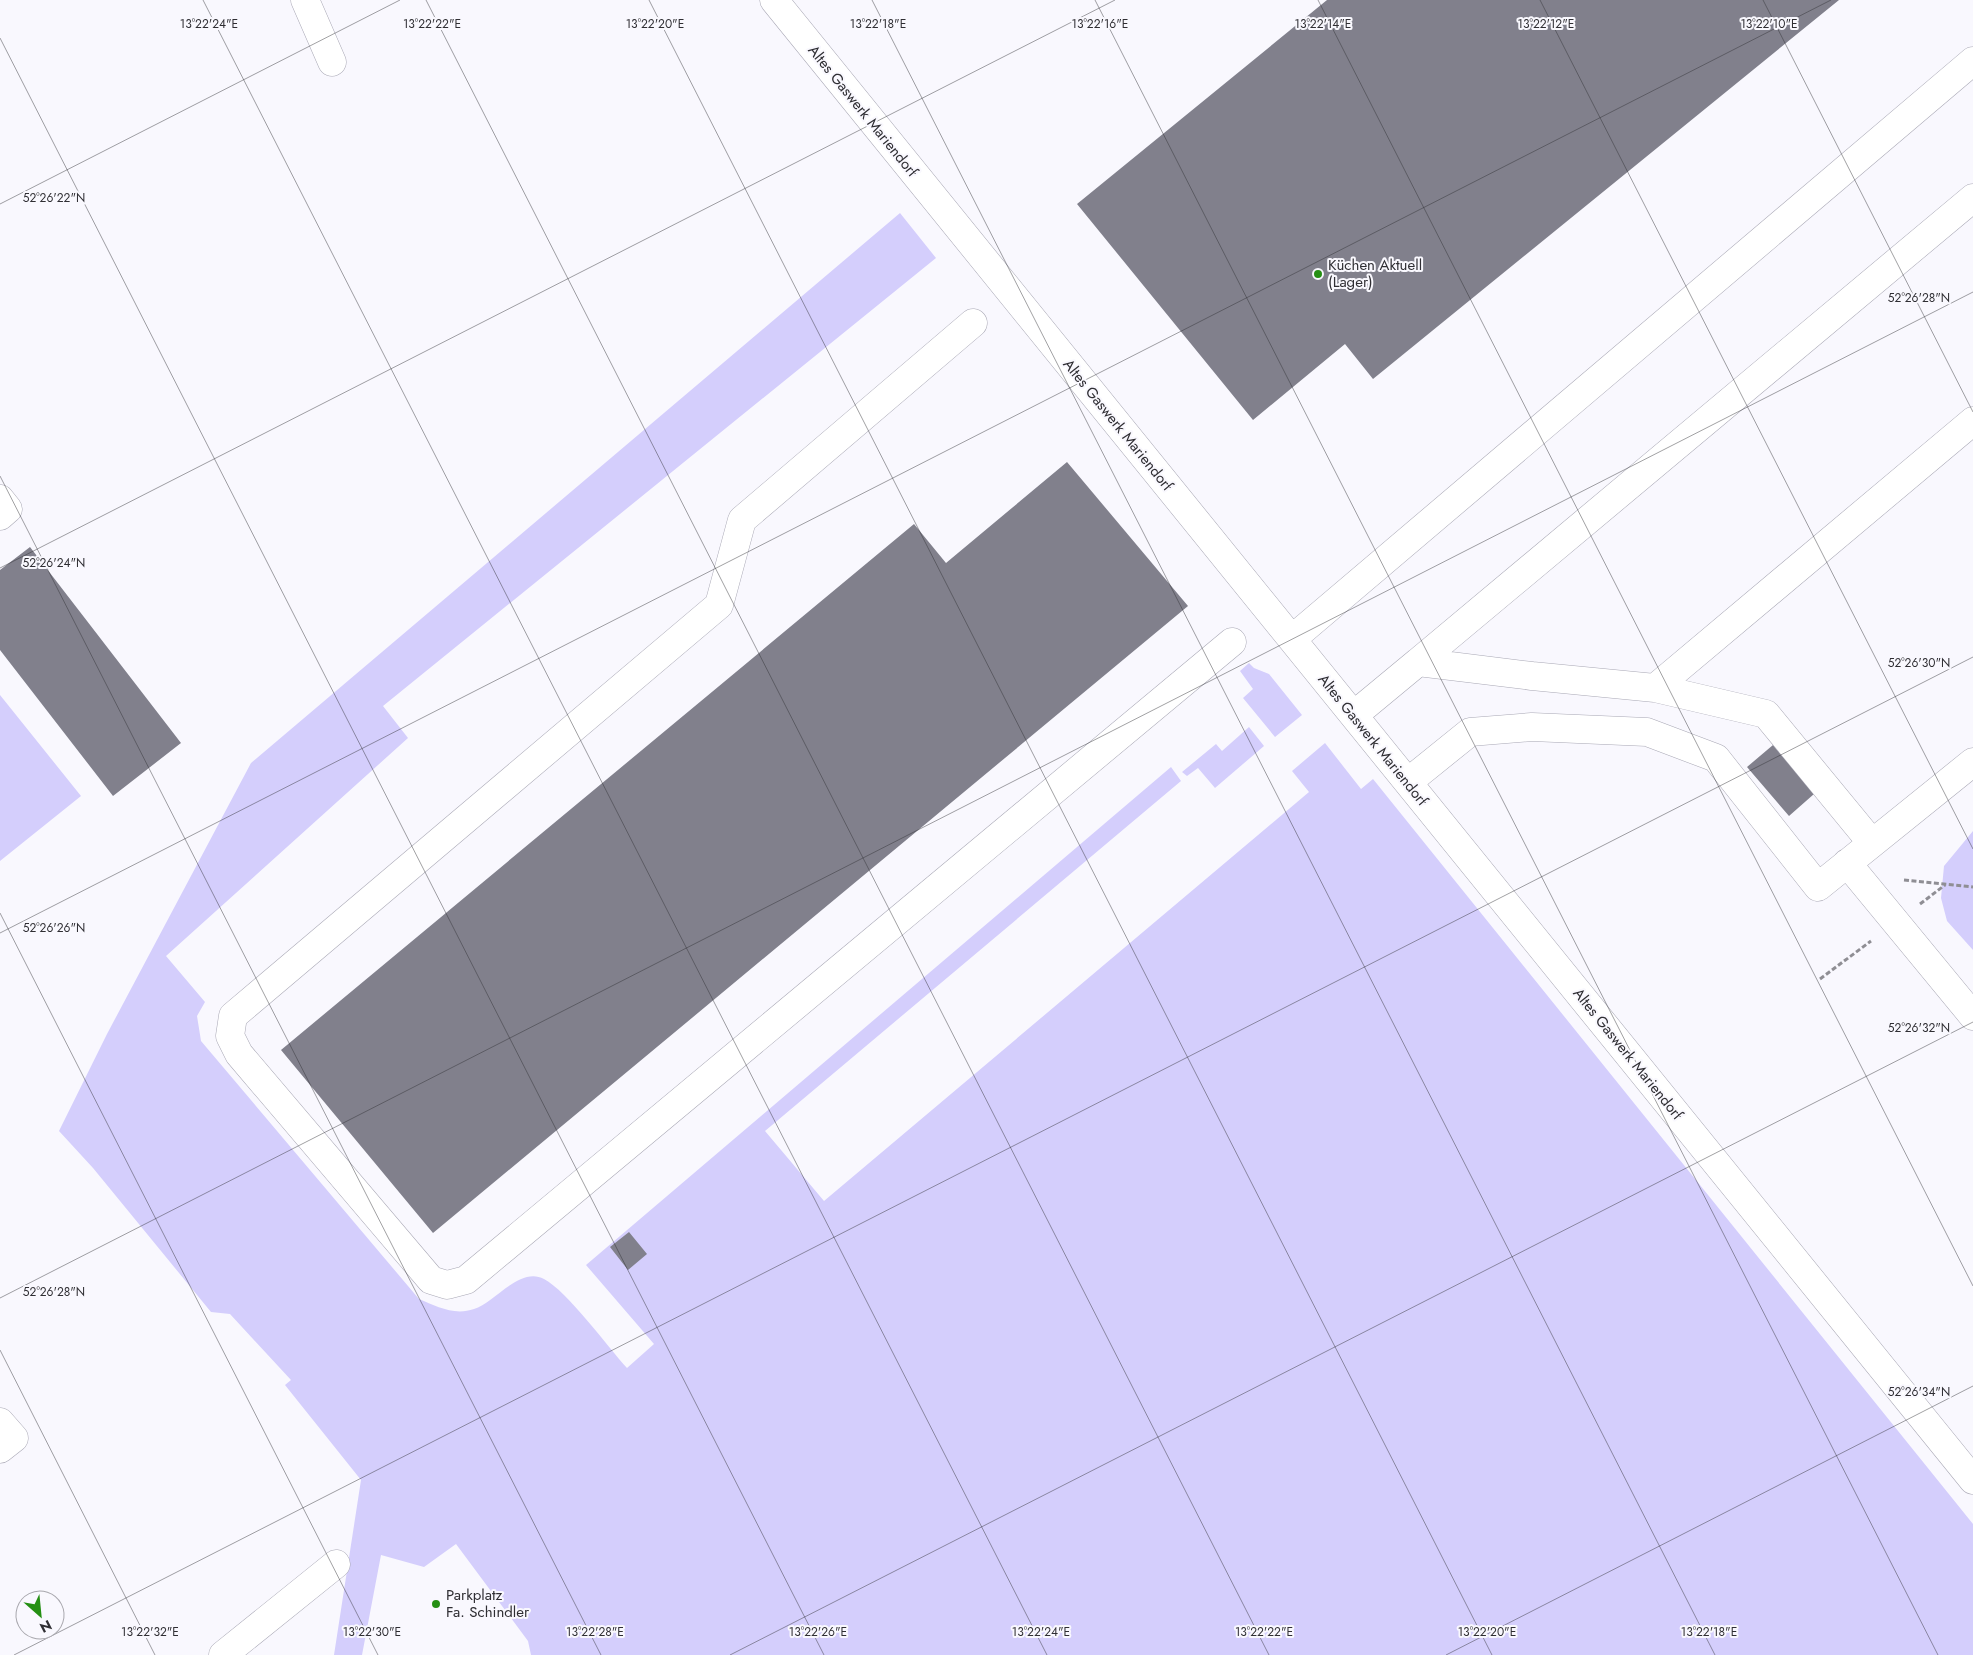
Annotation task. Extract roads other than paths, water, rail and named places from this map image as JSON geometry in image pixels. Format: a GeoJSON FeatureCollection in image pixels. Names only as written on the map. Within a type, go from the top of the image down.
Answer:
{"type":"FeatureCollection","features":[{"type":"Feature","properties":{"kind":"street"},"geometry":{"type":"LineString","coordinates":[[305,0],[332,62]]}},
{"type":"Feature","properties":{"kind":"street","name":"Altes Gaswerk Mariendorf"},"geometry":{"type":"LineString","coordinates":[[774,0],[1973,1480]]}},
{"type":"Feature","properties":{"kind":"street"},"geometry":{"type":"LineString","coordinates":[[1292,639],[1973,61]]}},
{"type":"Feature","properties":{"kind":"street"},"geometry":{"type":"LineString","coordinates":[[1354,715],[1973,198]]}},
{"type":"Feature","properties":{"kind":"street"},"geometry":{"type":"LineString","coordinates":[[973,323],[742,520],[719,605],[233,1016],[230,1036],[239,1054],[431,1280],[447,1285],[466,1280],[1232,642]]}},
{"type":"Feature","properties":{"kind":"street"},"geometry":{"type":"LineString","coordinates":[[1655,688],[1973,421]]}},
{"type":"Feature","properties":{"kind":"street"},"geometry":{"type":"LineString","coordinates":[[1418,662],[1655,688],[1766,714],[1872,843]]}},
{"type":"Feature","properties":{"kind":"street"},"geometry":{"type":"LineString","coordinates":[[1408,782],[1470,732],[1532,727],[1647,732],[1716,758],[1818,886],[1973,762]]}},
{"type":"Feature","properties":{"kind":"street"},"geometry":{"type":"LineString","coordinates":[[1847,863],[1973,1016]]}},
{"type":"Feature","properties":{"kind":"street"},"geometry":{"type":"LineString","coordinates":[[0,1422],[14,1438],[0,1449]]}},
{"type":"Feature","properties":{"kind":"street"},"geometry":{"type":"LineString","coordinates":[[223,1655],[336,1564]]}},
{"type":"Feature","properties":{"kind":"place","name":"Küchen Aktuell (Lager)"},"geometry":{"type":"Point","coordinates":[1318,274]}},
{"type":"Feature","properties":{"kind":"place","name":"Parkplatz Fa. Schindler"},"geometry":{"type":"Point","coordinates":[436,1604]}}]}
